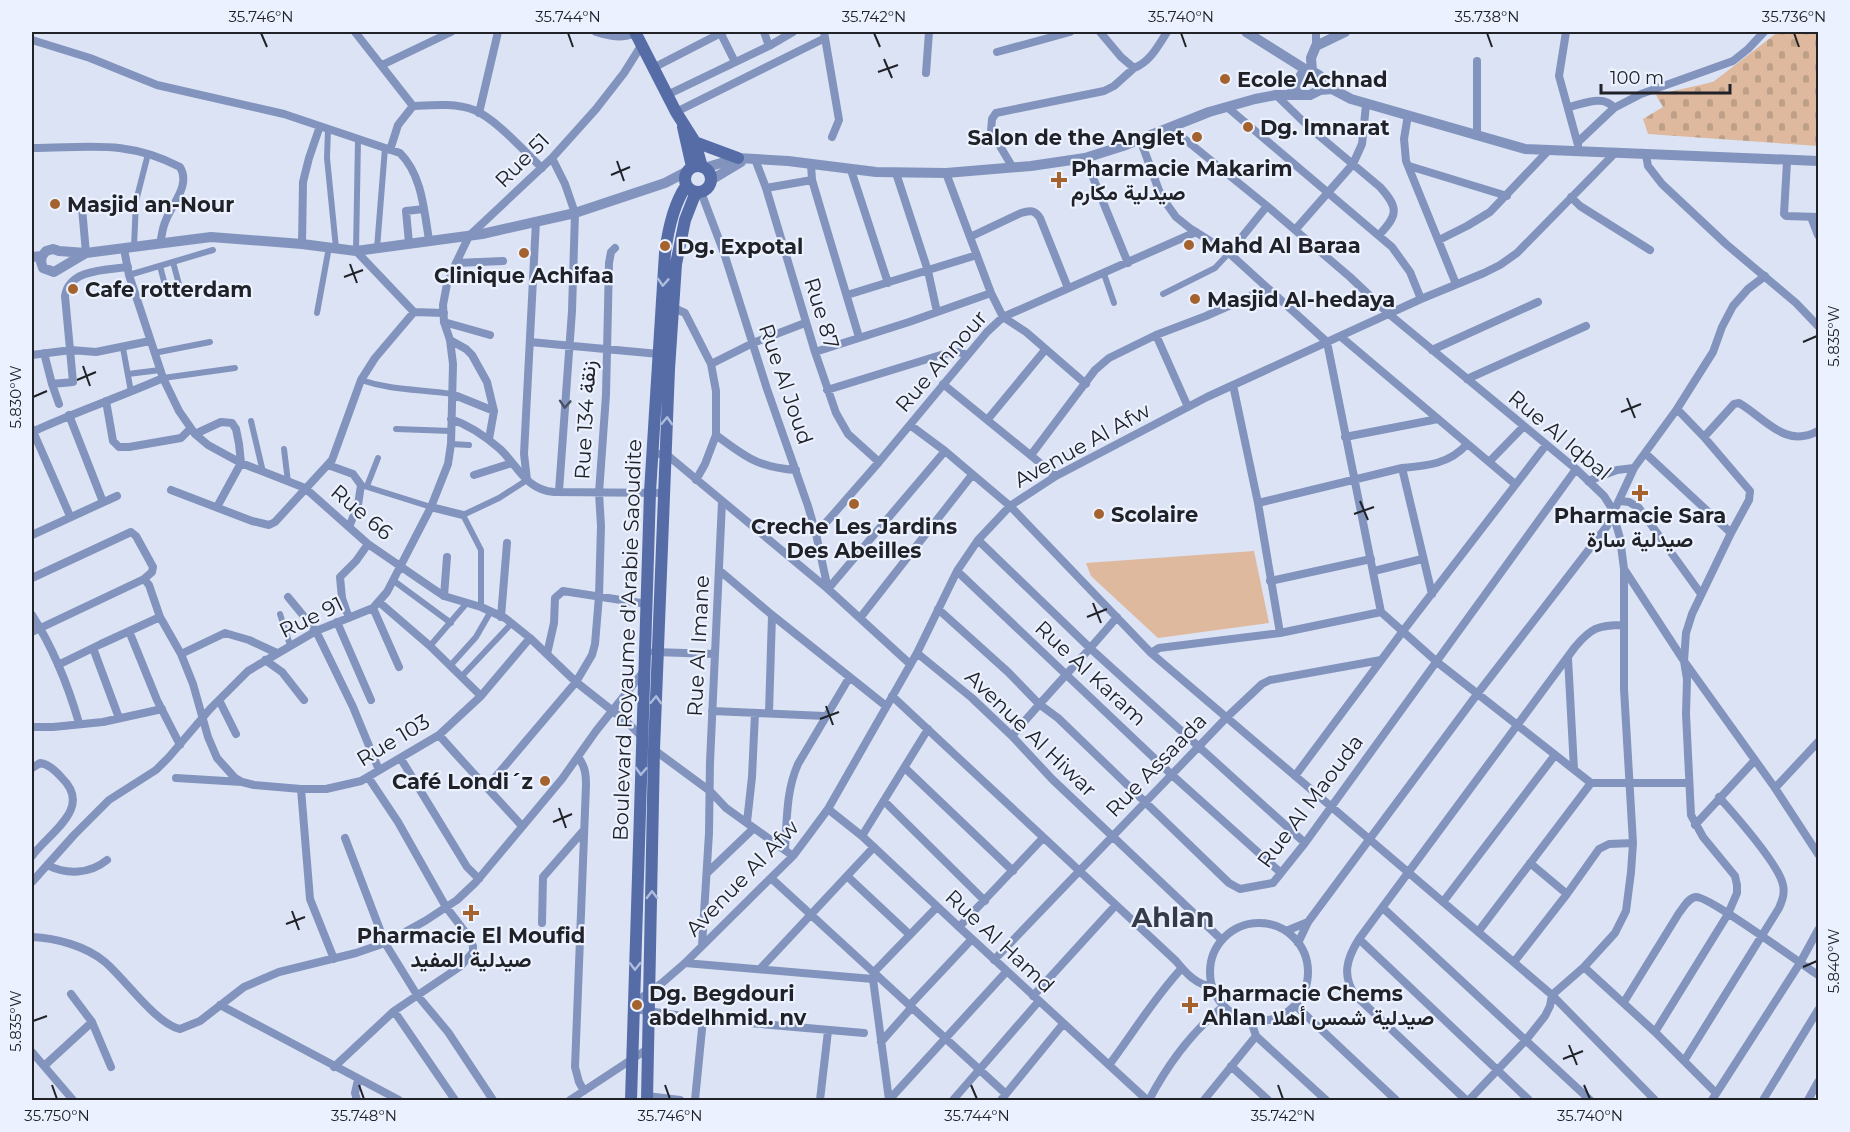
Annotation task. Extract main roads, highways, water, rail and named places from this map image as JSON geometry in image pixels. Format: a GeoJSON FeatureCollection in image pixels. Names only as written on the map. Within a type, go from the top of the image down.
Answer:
{"type":"FeatureCollection","features":[{"type":"Feature","properties":{"kind":"main road"},"geometry":{"type":"LineString","coordinates":[[635,32],[679,118],[695,142],[691,190],[700,192]]}},
{"type":"Feature","properties":{"kind":"main road"},"geometry":{"type":"LineString","coordinates":[[679,118],[693,174]]}},
{"type":"Feature","properties":{"kind":"main road"},"geometry":{"type":"LineString","coordinates":[[695,142],[747,159]]}},
{"type":"Feature","properties":{"kind":"main road","name":"Boulevard Royaume d'Arabie Saoudite"},"geometry":{"type":"LineString","coordinates":[[631,1101],[650,492],[668,232],[676,204],[693,174],[709,173],[711,180],[708,187],[700,192],[689,207],[676,264],[669,369],[654,750],[647,1098]]}},
{"type":"Feature","properties":{"kind":"place","name":"Ecole Achnad"},"geometry":{"type":"Point","coordinates":[1225,79]}},
{"type":"Feature","properties":{"kind":"place","name":"Dg. lmnarat"},"geometry":{"type":"Point","coordinates":[1248,127]}},
{"type":"Feature","properties":{"kind":"place","name":"Salon de the Anglet"},"geometry":{"type":"Point","coordinates":[1197,137]}},
{"type":"Feature","properties":{"kind":"place","name":"Pharmacie Makarim صيدلية مكارم"},"geometry":{"type":"Point","coordinates":[1059,180]}},
{"type":"Feature","properties":{"kind":"place","name":"Masjid an-Nour"},"geometry":{"type":"Point","coordinates":[55,204]}},
{"type":"Feature","properties":{"kind":"place","name":"Mahd Al Baraa"},"geometry":{"type":"Point","coordinates":[1189,245]}},
{"type":"Feature","properties":{"kind":"place","name":"Dg. Expotal"},"geometry":{"type":"Point","coordinates":[665,246]}},
{"type":"Feature","properties":{"kind":"place","name":"Clinique Achifaa"},"geometry":{"type":"Point","coordinates":[524,253]}},
{"type":"Feature","properties":{"kind":"place","name":"Cafe rotterdam"},"geometry":{"type":"Point","coordinates":[73,289]}},
{"type":"Feature","properties":{"kind":"place","name":"Masjid Al-hedaya"},"geometry":{"type":"Point","coordinates":[1195,299]}},
{"type":"Feature","properties":{"kind":"place","name":"Pharmacie Sara صيدلية سارة"},"geometry":{"type":"Point","coordinates":[1640,493]}},
{"type":"Feature","properties":{"kind":"place","name":"Creche Les Jardins Des Abeilles"},"geometry":{"type":"Point","coordinates":[854,504]}},
{"type":"Feature","properties":{"kind":"place","name":"Scolaire"},"geometry":{"type":"Point","coordinates":[1099,514]}},
{"type":"Feature","properties":{"kind":"place","name":"Café Londi´z"},"geometry":{"type":"Point","coordinates":[545,781]}},
{"type":"Feature","properties":{"kind":"place","name":"Pharmacie El Moufid صيدلية المفيد"},"geometry":{"type":"Point","coordinates":[471,913]}},
{"type":"Feature","properties":{"kind":"place","name":"Dg. Begdouri abdelhmid. nv"},"geometry":{"type":"Point","coordinates":[637,1005]}},
{"type":"Feature","properties":{"kind":"place","name":"Pharmacie Chems Ahlan صيدلية شمس أهلا"},"geometry":{"type":"Point","coordinates":[1190,1005]}},
{"type":"Feature","properties":{"kind":"district","name":"Ahlan"},"geometry":{"type":"Point","coordinates":[1173,917]}}]}
